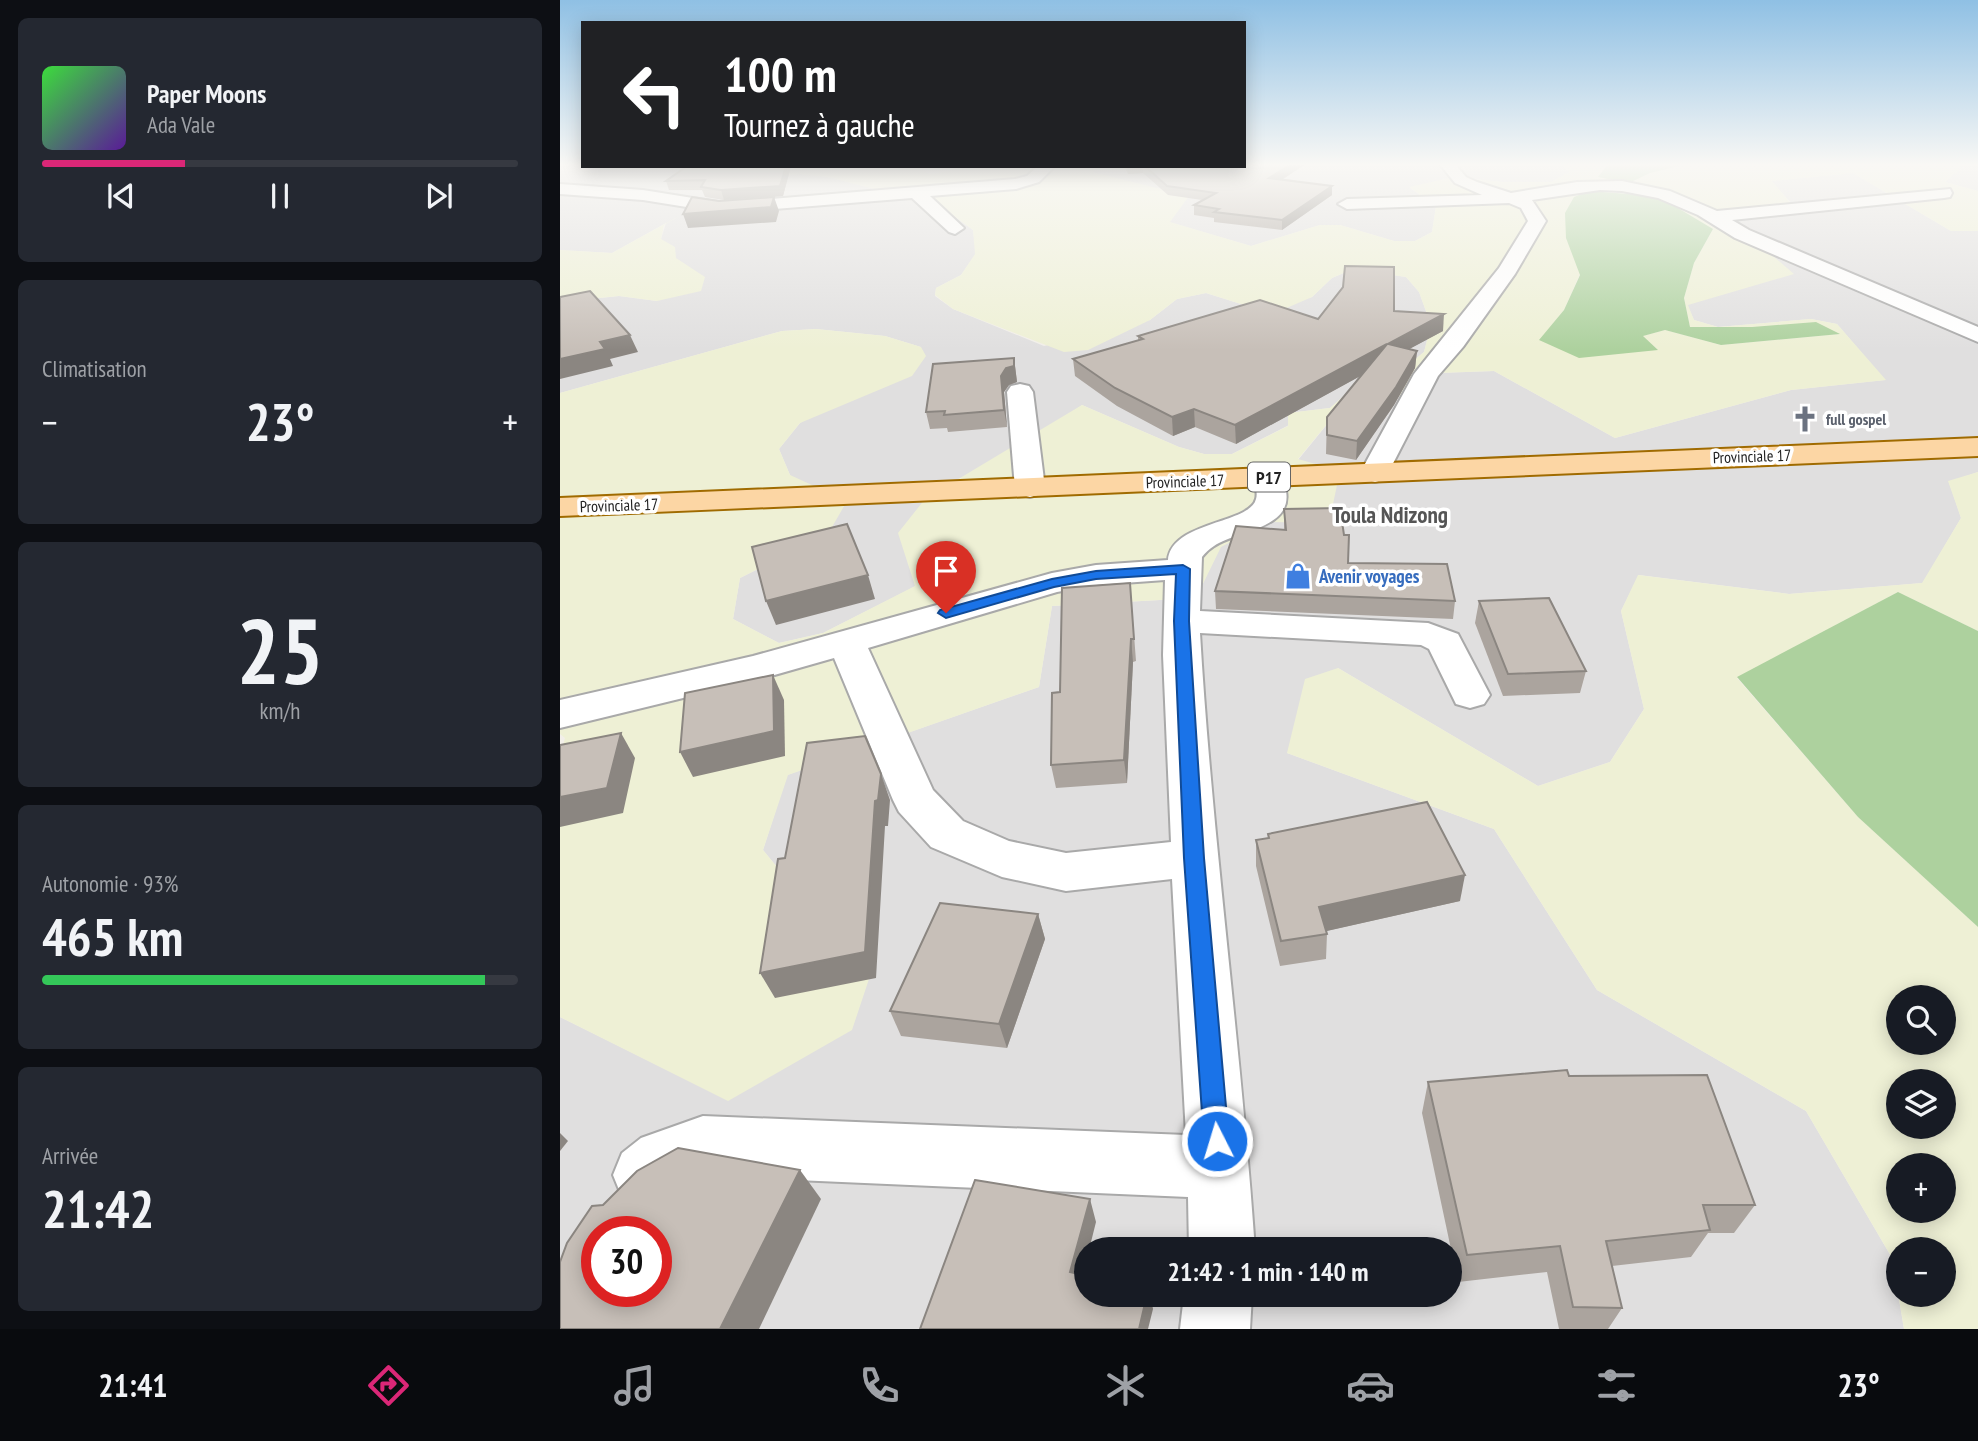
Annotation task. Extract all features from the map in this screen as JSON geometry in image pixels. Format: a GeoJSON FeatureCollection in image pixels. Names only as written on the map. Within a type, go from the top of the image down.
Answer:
{"type":"FeatureCollection","features":[{"type":"Feature","properties":{"kind":"main road","name":"Provinciale 17"},"geometry":{"type":"LineString","coordinates":[[560,508],[1978,447]]}},
{"type":"Feature","properties":{"kind":"street"},"geometry":{"type":"LineString","coordinates":[[952,225],[955,228]]}},
{"type":"Feature","properties":{"kind":"street"},"geometry":{"type":"LineString","coordinates":[[1375,473],[1427,374],[1508,270],[1534,225]]}},
{"type":"Feature","properties":{"kind":"street"},"geometry":{"type":"LineString","coordinates":[[1730,225],[1742,234],[1978,335]]}},
{"type":"Feature","properties":{"kind":"street"},"geometry":{"type":"LineString","coordinates":[[1020,392],[1030,488]]}},
{"type":"Feature","properties":{"kind":"street"},"geometry":{"type":"LineString","coordinates":[[1222,1237],[1219,1167],[1194,858],[1182,621],[1183,569],[1185,554],[1203,538],[1256,518],[1266,510],[1272,498],[1269,478]]}},
{"type":"Feature","properties":{"kind":"street"},"geometry":{"type":"LineString","coordinates":[[560,714],[757,668],[1052,583],[1096,575],[1183,569]]}},
{"type":"Feature","properties":{"kind":"street"},"geometry":{"type":"LineString","coordinates":[[1182,621],[1428,634],[1445,642],[1470,695]]}},
{"type":"Feature","properties":{"kind":"street"},"geometry":{"type":"LineString","coordinates":[[846,642],[915,800],[947,834],[1002,858],[1066,872],[1194,858]]}},
{"type":"Feature","properties":{"kind":"street"},"geometry":{"type":"LineString","coordinates":[[605,1214],[620,1194],[663,1160],[703,1146],[1219,1167]]}},
{"type":"Feature","properties":{"kind":"street"},"geometry":{"type":"LineString","coordinates":[[1214,1329],[1217,1307]]}},
{"type":"Feature","properties":{"kind":"shaded area"},"geometry":{"type":"Polygon","coordinates":[[[560,225],[662,225],[612,253],[560,250],[560,225]]]}},
{"type":"Feature","properties":{"kind":"shaded area"},"geometry":{"type":"Polygon","coordinates":[[[665,225],[966,225],[973,230],[976,254],[961,275],[936,288],[935,296],[953,309],[1044,346],[1150,320],[1177,299],[1206,293],[1260,310],[1312,297],[1332,278],[1346,272],[1366,271],[1406,277],[1419,292],[1431,325],[1424,352],[1399,373],[1364,379],[1330,408],[1288,413],[1289,425],[1232,454],[1204,454],[1179,447],[1082,405],[899,533],[916,586],[823,633],[779,643],[733,619],[740,578],[828,534],[790,475],[779,449],[800,423],[921,347],[885,336],[816,329],[782,331],[560,393],[560,302],[619,296],[657,301],[676,258],[661,239],[665,225]]]}},
{"type":"Feature","properties":{"kind":"shaded area"},"geometry":{"type":"Polygon","coordinates":[[[1179,225],[1320,225],[1251,246],[1179,225]]]}},
{"type":"Feature","properties":{"kind":"shaded area"},"geometry":{"type":"Polygon","coordinates":[[[1340,225],[1433,225],[1432,232],[1415,241],[1394,241],[1340,225]]]}},
{"type":"Feature","properties":{"kind":"shaded area"},"geometry":{"type":"Polygon","coordinates":[[[1717,225],[1941,225],[1951,231],[1978,231],[1978,472],[1949,482],[1961,518],[1923,583],[1789,594],[1639,575],[1621,611],[1644,709],[1610,762],[1538,786],[1338,668],[1287,753],[1494,829],[1597,990],[1806,1111],[1886,1248],[1886,1307],[1900,1307],[1904,1329],[560,1329],[560,1017],[728,1100],[869,979],[763,850],[787,775],[1039,687],[1052,606],[1196,598],[1220,547],[1269,522],[1298,460],[1342,406],[1437,373],[1494,371],[1615,438],[1791,390],[1885,380],[1837,324],[1811,319],[1718,327],[1694,320],[1687,305],[1717,225]]]}},
{"type":"Feature","properties":{"kind":"green space"},"geometry":{"type":"Polygon","coordinates":[[[664,225],[661,239],[675,247],[676,258],[705,277],[701,291],[657,301],[619,296],[560,302],[560,250],[612,253],[664,225]]]}},
{"type":"Feature","properties":{"kind":"green space"},"geometry":{"type":"Polygon","coordinates":[[[966,225],[1180,225],[1251,246],[1320,225],[1340,225],[1394,241],[1415,241],[1432,232],[1433,225],[1585,225],[1580,274],[1564,310],[1540,340],[1657,349],[1642,336],[1665,330],[1721,345],[1839,334],[1718,327],[1811,319],[1837,324],[1886,380],[1791,390],[1615,438],[1494,371],[1437,373],[1385,405],[1342,406],[1298,459],[1340,471],[1329,523],[1269,522],[1221,547],[1196,598],[1052,606],[1039,687],[788,775],[763,850],[869,979],[852,1030],[728,1101],[560,1017],[560,757],[565,738],[560,734],[560,393],[782,331],[816,329],[885,336],[921,347],[926,356],[912,376],[800,423],[779,449],[790,475],[847,501],[828,534],[740,578],[733,619],[779,643],[823,633],[915,586],[898,533],[925,499],[1082,405],[1179,447],[1204,454],[1232,454],[1288,426],[1288,413],[1330,408],[1364,378],[1399,372],[1424,352],[1431,325],[1419,292],[1406,277],[1366,271],[1346,272],[1332,278],[1312,297],[1282,310],[1260,310],[1206,293],[1177,299],[1150,320],[1088,350],[1064,352],[953,309],[935,295],[936,288],[961,275],[975,254],[973,230],[966,225]]]}},
{"type":"Feature","properties":{"kind":"green space"},"geometry":{"type":"Polygon","coordinates":[[[1565,225],[1706,225],[1713,229],[1694,263],[1684,298],[1690,327],[1752,327],[1816,322],[1840,334],[1721,345],[1665,330],[1643,336],[1658,350],[1579,358],[1539,340],[1564,310],[1580,275],[1566,238],[1565,225]]]}},
{"type":"Feature","properties":{"kind":"green space"},"geometry":{"type":"Polygon","coordinates":[[[1705,225],[1737,225],[1794,274],[1688,305],[1694,320],[1718,327],[1690,327],[1684,298],[1694,263],[1713,229],[1705,225]]]}},
{"type":"Feature","properties":{"kind":"green space"},"geometry":{"type":"Polygon","coordinates":[[[1941,225],[1978,225],[1978,231],[1951,231],[1941,225]]]}},
{"type":"Feature","properties":{"kind":"green space"},"geometry":{"type":"Polygon","coordinates":[[[1978,472],[1978,631],[1898,592],[1737,678],[1858,817],[1978,927],[1978,1329],[1904,1329],[1900,1307],[1956,1307],[1956,1237],[1886,1237],[1886,1248],[1806,1111],[1597,990],[1494,829],[1287,753],[1305,679],[1338,668],[1538,786],[1610,762],[1644,709],[1621,611],[1638,575],[1789,594],[1922,583],[1961,518],[1948,481],[1978,472]]]}},
{"type":"Feature","properties":{"kind":"green space"},"geometry":{"type":"Polygon","coordinates":[[[1898,592],[1978,631],[1978,927],[1858,817],[1737,677],[1898,592]]]}},
{"type":"Feature","properties":{"kind":"building"},"geometry":{"type":"Polygon","coordinates":[[[1345,266],[1394,267],[1394,311],[1444,314],[1388,344],[1417,351],[1396,387],[1357,441],[1327,435],[1327,417],[1387,344],[1235,425],[1194,409],[1172,417],[1115,388],[1073,359],[1143,339],[1138,336],[1260,300],[1318,319],[1343,287],[1345,266]]]}},
{"type":"Feature","properties":{"kind":"building"},"geometry":{"type":"Polygon","coordinates":[[[590,291],[630,335],[600,342],[605,349],[560,359],[560,297],[590,291]]]}},
{"type":"Feature","properties":{"kind":"building"},"geometry":{"type":"Polygon","coordinates":[[[1014,358],[1014,366],[1006,368],[1001,376],[1004,410],[944,415],[945,411],[926,412],[933,364],[1014,358]]]}},
{"type":"Feature","properties":{"kind":"building"},"geometry":{"type":"Polygon","coordinates":[[[1340,508],[1344,535],[1349,535],[1348,563],[1447,564],[1455,601],[1215,591],[1236,526],[1286,530],[1284,509],[1340,508]]]}},
{"type":"Feature","properties":{"kind":"building"},"geometry":{"type":"Polygon","coordinates":[[[847,524],[868,575],[766,601],[752,547],[847,524]]]}},
{"type":"Feature","properties":{"kind":"building"},"geometry":{"type":"Polygon","coordinates":[[[1130,583],[1134,639],[1131,639],[1124,760],[1051,765],[1052,693],[1060,692],[1062,588],[1130,583]]]}},
{"type":"Feature","properties":{"kind":"building"},"geometry":{"type":"Polygon","coordinates":[[[1549,598],[1586,671],[1508,674],[1479,601],[1549,598]]]}},
{"type":"Feature","properties":{"kind":"building"},"geometry":{"type":"Polygon","coordinates":[[[773,675],[774,731],[680,752],[685,693],[773,675]]]}},
{"type":"Feature","properties":{"kind":"building"},"geometry":{"type":"Polygon","coordinates":[[[621,733],[607,788],[560,797],[560,745],[621,733]]]}},
{"type":"Feature","properties":{"kind":"building"},"geometry":{"type":"Polygon","coordinates":[[[865,736],[881,774],[878,800],[875,801],[865,952],[760,973],[778,859],[785,858],[807,743],[865,736]]]}},
{"type":"Feature","properties":{"kind":"building"},"geometry":{"type":"Polygon","coordinates":[[[1427,802],[1465,875],[1319,907],[1327,934],[1281,941],[1256,840],[1269,838],[1268,834],[1427,802]]]}},
{"type":"Feature","properties":{"kind":"building"},"geometry":{"type":"Polygon","coordinates":[[[940,903],[1038,914],[999,1024],[890,1011],[940,903]]]}},
{"type":"Feature","properties":{"kind":"building"},"geometry":{"type":"Polygon","coordinates":[[[1567,1070],[1569,1076],[1707,1075],[1755,1205],[1703,1205],[1710,1230],[1606,1241],[1622,1308],[1573,1307],[1560,1246],[1467,1255],[1428,1082],[1567,1070]]]}},
{"type":"Feature","properties":{"kind":"building"},"geometry":{"type":"Polygon","coordinates":[[[678,1148],[800,1170],[720,1329],[560,1329],[560,1262],[567,1243],[581,1222],[581,1307],[672,1307],[672,1216],[585,1216],[592,1206],[603,1205],[637,1171],[678,1148]]]}},
{"type":"Feature","properties":{"kind":"building"},"geometry":{"type":"Polygon","coordinates":[[[975,1180],[1090,1199],[1080,1237],[1074,1237],[1074,1257],[1070,1272],[1074,1273],[1074,1307],[1144,1307],[1139,1329],[920,1329],[975,1180]]]}},
{"type":"Feature","properties":{"kind":"place","name":"full gospel"},"geometry":{"type":"Point","coordinates":[1805,419]}},
{"type":"Feature","properties":{"kind":"place","name":"Avenir voyages"},"geometry":{"type":"Point","coordinates":[1298,576]}},
{"type":"Feature","properties":{"kind":"district","name":"Toula Ndizong"},"geometry":{"type":"Point","coordinates":[1390,514]}},
{"type":"Feature","properties":{"kind":"route"},"geometry":{"type":"LineString","coordinates":[[946,613],[1052,583],[1096,575],[1183,569],[1182,621],[1194,858],[1217,1141]]}}]}
